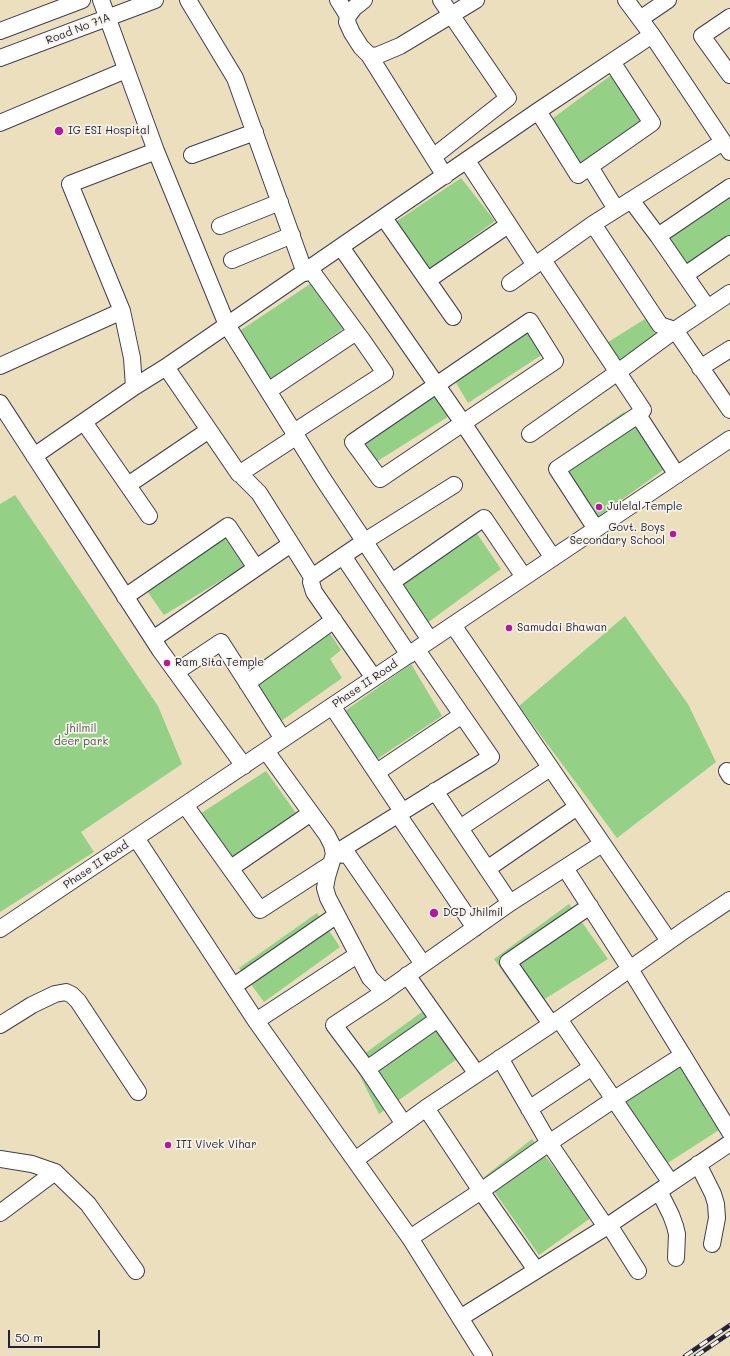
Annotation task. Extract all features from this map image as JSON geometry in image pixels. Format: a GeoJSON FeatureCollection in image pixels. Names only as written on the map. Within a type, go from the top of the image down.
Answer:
{"type":"FeatureCollection","features":[{"type":"Feature","properties":{"kind":"street"},"geometry":{"type":"LineString","coordinates":[[0,30],[82,0]]}},
{"type":"Feature","properties":{"kind":"street"},"geometry":{"type":"LineString","coordinates":[[101,0],[156,151],[227,325],[295,434],[430,640]]}},
{"type":"Feature","properties":{"kind":"street","name":"Road No 71A"},"geometry":{"type":"LineString","coordinates":[[0,58],[156,0]]}},
{"type":"Feature","properties":{"kind":"street"},"geometry":{"type":"LineString","coordinates":[[188,0],[235,78],[292,235],[307,271],[356,332],[385,373],[295,434],[240,474]]}},
{"type":"Feature","properties":{"kind":"street"},"geometry":{"type":"LineString","coordinates":[[338,0],[348,16]]}},
{"type":"Feature","properties":{"kind":"street"},"geometry":{"type":"LineString","coordinates":[[364,0],[354,8],[348,16],[347,22],[352,33],[360,47],[369,55],[445,176]]}},
{"type":"Feature","properties":{"kind":"street"},"geometry":{"type":"LineString","coordinates":[[433,157],[508,98],[441,0]]}},
{"type":"Feature","properties":{"kind":"street"},"geometry":{"type":"LineString","coordinates":[[369,55],[376,56],[400,46],[476,0]]}},
{"type":"Feature","properties":{"kind":"street"},"geometry":{"type":"LineString","coordinates":[[510,283],[593,224],[631,200],[728,146],[652,35],[626,0]]}},
{"type":"Feature","properties":{"kind":"street"},"geometry":{"type":"LineString","coordinates":[[640,19],[668,0]]}},
{"type":"Feature","properties":{"kind":"street"},"geometry":{"type":"LineString","coordinates":[[729,71],[702,36],[730,17]]}},
{"type":"Feature","properties":{"kind":"street"},"geometry":{"type":"LineString","coordinates":[[34,456],[307,271],[538,111],[652,35]]}},
{"type":"Feature","properties":{"kind":"street"},"geometry":{"type":"LineString","coordinates":[[538,111],[578,175],[652,123],[612,62]]}},
{"type":"Feature","properties":{"kind":"street"},"geometry":{"type":"LineString","coordinates":[[0,123],[126,70]]}},
{"type":"Feature","properties":{"kind":"street"},"geometry":{"type":"LineString","coordinates":[[192,155],[255,132]]}},
{"type":"Feature","properties":{"kind":"street"},"geometry":{"type":"LineString","coordinates":[[134,387],[132,358],[122,311],[70,184],[156,151]]}},
{"type":"Feature","properties":{"kind":"street"},"geometry":{"type":"LineString","coordinates":[[467,161],[508,225],[539,262],[618,372],[643,410],[638,415],[557,469],[596,529]]}},
{"type":"Feature","properties":{"kind":"street"},"geometry":{"type":"LineString","coordinates":[[590,167],[616,210]]}},
{"type":"Feature","properties":{"kind":"street"},"geometry":{"type":"LineString","coordinates":[[658,236],[730,187]]}},
{"type":"Feature","properties":{"kind":"street"},"geometry":{"type":"LineString","coordinates":[[631,200],[658,236],[707,308]]}},
{"type":"Feature","properties":{"kind":"street"},"geometry":{"type":"LineString","coordinates":[[220,226],[280,202]]}},
{"type":"Feature","properties":{"kind":"street"},"geometry":{"type":"LineString","coordinates":[[384,218],[453,318]]}},
{"type":"Feature","properties":{"kind":"street"},"geometry":{"type":"LineString","coordinates":[[593,224],[660,325],[675,330],[730,410]]}},
{"type":"Feature","properties":{"kind":"street"},"geometry":{"type":"LineString","coordinates":[[428,280],[508,225]]}},
{"type":"Feature","properties":{"kind":"street"},"geometry":{"type":"LineString","coordinates":[[232,260],[292,235]]}},
{"type":"Feature","properties":{"kind":"street"},"geometry":{"type":"LineString","coordinates":[[685,275],[730,244]]}},
{"type":"Feature","properties":{"kind":"street"},"geometry":{"type":"LineString","coordinates":[[341,247],[463,423],[553,558]]}},
{"type":"Feature","properties":{"kind":"street"},"geometry":{"type":"LineString","coordinates":[[530,434],[675,330],[730,293]]}},
{"type":"Feature","properties":{"kind":"street"},"geometry":{"type":"LineString","coordinates":[[0,366],[122,311]]}},
{"type":"Feature","properties":{"kind":"street"},"geometry":{"type":"LineString","coordinates":[[530,321],[555,361],[380,479],[353,442],[436,385],[530,321]]}},
{"type":"Feature","properties":{"kind":"street"},"geometry":{"type":"LineString","coordinates":[[268,391],[356,332]]}},
{"type":"Feature","properties":{"kind":"street"},"geometry":{"type":"LineString","coordinates":[[700,368],[730,349]]}},
{"type":"Feature","properties":{"kind":"street"},"geometry":{"type":"LineString","coordinates":[[166,367],[240,474],[259,493],[312,577],[311,582],[314,592],[374,678]]}},
{"type":"Feature","properties":{"kind":"street"},"geometry":{"type":"LineString","coordinates":[[0,403],[152,639],[244,766]]}},
{"type":"Feature","properties":{"kind":"street"},"geometry":{"type":"LineString","coordinates":[[638,415],[677,475]]}},
{"type":"Feature","properties":{"kind":"street"},"geometry":{"type":"LineString","coordinates":[[84,422],[149,516]]}},
{"type":"Feature","properties":{"kind":"street"},"geometry":{"type":"LineString","coordinates":[[128,485],[209,430]]}},
{"type":"Feature","properties":{"kind":"street","name":"Phase II Road"},"geometry":{"type":"LineString","coordinates":[[0,929],[730,439]]}},
{"type":"Feature","properties":{"kind":"street"},"geometry":{"type":"LineString","coordinates":[[312,577],[365,541],[454,485]]}},
{"type":"Feature","properties":{"kind":"street"},"geometry":{"type":"LineString","coordinates":[[392,582],[484,518],[524,577]]}},
{"type":"Feature","properties":{"kind":"street"},"geometry":{"type":"LineString","coordinates":[[125,597],[228,526],[256,568]]}},
{"type":"Feature","properties":{"kind":"street"},"geometry":{"type":"LineString","coordinates":[[152,639],[292,544]]}},
{"type":"Feature","properties":{"kind":"street"},"geometry":{"type":"LineString","coordinates":[[186,805],[260,910],[402,811],[492,757],[343,556]]}},
{"type":"Feature","properties":{"kind":"street"},"geometry":{"type":"LineString","coordinates":[[247,683],[334,620]]}},
{"type":"Feature","properties":{"kind":"street"},"geometry":{"type":"LineString","coordinates":[[453,625],[669,941]]}},
{"type":"Feature","properties":{"kind":"street"},"geometry":{"type":"LineString","coordinates":[[176,672],[221,642],[283,739]]}},
{"type":"Feature","properties":{"kind":"street"},"geometry":{"type":"LineString","coordinates":[[332,706],[402,811]]}},
{"type":"Feature","properties":{"kind":"street"},"geometry":{"type":"LineString","coordinates":[[377,772],[462,715]]}},
{"type":"Feature","properties":{"kind":"street"},"geometry":{"type":"LineString","coordinates":[[266,751],[327,835],[332,845],[332,859],[326,877],[325,888],[328,898],[370,978],[384,992]]}},
{"type":"Feature","properties":{"kind":"street"},"geometry":{"type":"LineString","coordinates":[[460,828],[550,768]]}},
{"type":"Feature","properties":{"kind":"street"},"geometry":{"type":"LineString","coordinates":[[435,791],[510,903]]}},
{"type":"Feature","properties":{"kind":"street"},"geometry":{"type":"LineString","coordinates":[[487,869],[577,807]]}},
{"type":"Feature","properties":{"kind":"street"},"geometry":{"type":"LineString","coordinates":[[402,811],[399,816],[475,928]]}},
{"type":"Feature","properties":{"kind":"street"},"geometry":{"type":"LineString","coordinates":[[231,868],[311,813]]}},
{"type":"Feature","properties":{"kind":"street"},"geometry":{"type":"LineString","coordinates":[[136,838],[256,1021],[410,1238],[484,1356]]}},
{"type":"Feature","properties":{"kind":"street"},"geometry":{"type":"LineString","coordinates":[[404,1124],[367,1069],[334,1025],[384,992],[510,903],[602,844]]}},
{"type":"Feature","properties":{"kind":"street"},"geometry":{"type":"LineString","coordinates":[[332,859],[348,855],[423,964]]}},
{"type":"Feature","properties":{"kind":"street"},"geometry":{"type":"LineString","coordinates":[[564,868],[630,969],[730,1132]]}},
{"type":"Feature","properties":{"kind":"street"},"geometry":{"type":"LineString","coordinates":[[355,1160],[426,1108],[555,1022],[669,941],[730,900]]}},
{"type":"Feature","properties":{"kind":"street"},"geometry":{"type":"LineString","coordinates":[[590,906],[508,962],[592,1067],[665,1187],[677,1234],[676,1258]]}},
{"type":"Feature","properties":{"kind":"street"},"geometry":{"type":"LineString","coordinates":[[234,986],[337,915]]}},
{"type":"Feature","properties":{"kind":"street"},"geometry":{"type":"LineString","coordinates":[[256,1021],[357,955]]}},
{"type":"Feature","properties":{"kind":"street"},"geometry":{"type":"LineString","coordinates":[[407,975],[477,1074]]}},
{"type":"Feature","properties":{"kind":"street"},"geometry":{"type":"LineString","coordinates":[[0,1025],[32,1005],[55,994],[66,992],[78,1001],[138,1092]]}},
{"type":"Feature","properties":{"kind":"street"},"geometry":{"type":"LineString","coordinates":[[367,1069],[438,1020]]}},
{"type":"Feature","properties":{"kind":"street"},"geometry":{"type":"LineString","coordinates":[[410,1238],[481,1192],[549,1143],[613,1100],[683,1055]]}},
{"type":"Feature","properties":{"kind":"street"},"geometry":{"type":"LineString","coordinates":[[500,1058],[549,1143],[638,1271]]}},
{"type":"Feature","properties":{"kind":"street"},"geometry":{"type":"LineString","coordinates":[[530,1108],[592,1067]]}},
{"type":"Feature","properties":{"kind":"street"},"geometry":{"type":"LineString","coordinates":[[426,1108],[481,1192],[536,1270]]}},
{"type":"Feature","properties":{"kind":"street"},"geometry":{"type":"LineString","coordinates":[[460,1318],[608,1226],[730,1143]]}},
{"type":"Feature","properties":{"kind":"street"},"geometry":{"type":"LineString","coordinates":[[0,1159],[32,1164],[55,1172],[65,1180],[88,1204],[136,1271]]}},
{"type":"Feature","properties":{"kind":"street"},"geometry":{"type":"LineString","coordinates":[[698,1164],[713,1194],[716,1204],[717,1218],[712,1244]]}},
{"type":"Feature","properties":{"kind":"street"},"geometry":{"type":"LineString","coordinates":[[0,1214],[55,1172]]}},
{"type":"Feature","properties":{"kind":"green space"},"geometry":{"type":"Polygon","coordinates":[[[614,73],[646,122],[578,167],[549,121],[614,73]]]}},
{"type":"Feature","properties":{"kind":"green space"},"geometry":{"type":"Polygon","coordinates":[[[461,178],[495,221],[420,276],[388,227],[461,178]]]}},
{"type":"Feature","properties":{"kind":"green space"},"geometry":{"type":"Polygon","coordinates":[[[730,191],[730,239],[684,270],[662,237],[730,191]]]}},
{"type":"Feature","properties":{"kind":"green space"},"geometry":{"type":"Polygon","coordinates":[[[310,284],[343,329],[263,384],[232,336],[310,284]]]}},
{"type":"Feature","properties":{"kind":"green space"},"geometry":{"type":"Polygon","coordinates":[[[645,319],[660,341],[622,367],[605,344],[645,319]]]}},
{"type":"Feature","properties":{"kind":"green space"},"geometry":{"type":"Polygon","coordinates":[[[520,320],[543,354],[468,403],[448,369],[520,320]]]}},
{"type":"Feature","properties":{"kind":"green space"},"geometry":{"type":"Polygon","coordinates":[[[431,384],[449,416],[365,469],[343,439],[431,384]]]}},
{"type":"Feature","properties":{"kind":"green space"},"geometry":{"type":"Polygon","coordinates":[[[624,412],[666,468],[585,526],[548,465],[624,412]]]}},
{"type":"Feature","properties":{"kind":"green space","name":"jhilmil deer park"},"geometry":{"type":"Polygon","coordinates":[[[15,495],[158,706],[182,764],[81,832],[94,852],[0,912],[0,504],[15,495]]]}},
{"type":"Feature","properties":{"kind":"green space"},"geometry":{"type":"Polygon","coordinates":[[[469,522],[501,569],[423,626],[392,575],[469,522]]]}},
{"type":"Feature","properties":{"kind":"green space"},"geometry":{"type":"Polygon","coordinates":[[[216,526],[245,566],[164,615],[140,581],[216,526]]]}},
{"type":"Feature","properties":{"kind":"green space"},"geometry":{"type":"Polygon","coordinates":[[[625,616],[688,704],[716,762],[617,838],[519,706],[625,616]]]}},
{"type":"Feature","properties":{"kind":"green space"},"geometry":{"type":"Polygon","coordinates":[[[321,620],[341,650],[330,659],[342,678],[277,724],[243,673],[321,620]]]}},
{"type":"Feature","properties":{"kind":"green space"},"geometry":{"type":"Polygon","coordinates":[[[411,664],[442,716],[365,767],[335,718],[411,664]]]}},
{"type":"Feature","properties":{"kind":"green space"},"geometry":{"type":"Polygon","coordinates":[[[266,771],[296,813],[219,867],[189,821],[266,771]]]}},
{"type":"Feature","properties":{"kind":"green space"},"geometry":{"type":"Polygon","coordinates":[[[569,904],[608,959],[529,1009],[494,959],[569,904]]]}},
{"type":"Feature","properties":{"kind":"green space"},"geometry":{"type":"Polygon","coordinates":[[[317,913],[340,947],[264,1002],[239,968],[317,913]]]}},
{"type":"Feature","properties":{"kind":"green space"},"geometry":{"type":"Polygon","coordinates":[[[426,1009],[460,1057],[379,1114],[353,1062],[426,1009]]]}},
{"type":"Feature","properties":{"kind":"green space"},"geometry":{"type":"Polygon","coordinates":[[[672,1054],[719,1130],[666,1164],[617,1089],[672,1054]]]}},
{"type":"Feature","properties":{"kind":"green space"},"geometry":{"type":"Polygon","coordinates":[[[532,1139],[592,1217],[539,1255],[484,1177],[532,1139]]]}},
{"type":"Feature","properties":{"kind":"railway"},"geometry":{"type":"LineString","coordinates":[[685,1356],[730,1325]]}},
{"type":"Feature","properties":{"kind":"railway"},"geometry":{"type":"LineString","coordinates":[[696,1356],[730,1333]]}},
{"type":"Feature","properties":{"kind":"place","name":"IG ESI Hospital"},"geometry":{"type":"Point","coordinates":[59,131]}},
{"type":"Feature","properties":{"kind":"place","name":"Julelal Temple"},"geometry":{"type":"Point","coordinates":[599,507]}},
{"type":"Feature","properties":{"kind":"place","name":"Govt. Boys Secondary School"},"geometry":{"type":"Point","coordinates":[673,534]}},
{"type":"Feature","properties":{"kind":"place","name":"Samudai Bhawan"},"geometry":{"type":"Point","coordinates":[509,628]}},
{"type":"Feature","properties":{"kind":"place","name":"Ram Sita Temple"},"geometry":{"type":"Point","coordinates":[167,663]}},
{"type":"Feature","properties":{"kind":"place","name":"DGD Jhilmil"},"geometry":{"type":"Point","coordinates":[434,913]}},
{"type":"Feature","properties":{"kind":"place","name":"ITI Vivek Vihar"},"geometry":{"type":"Point","coordinates":[168,1145]}}]}
